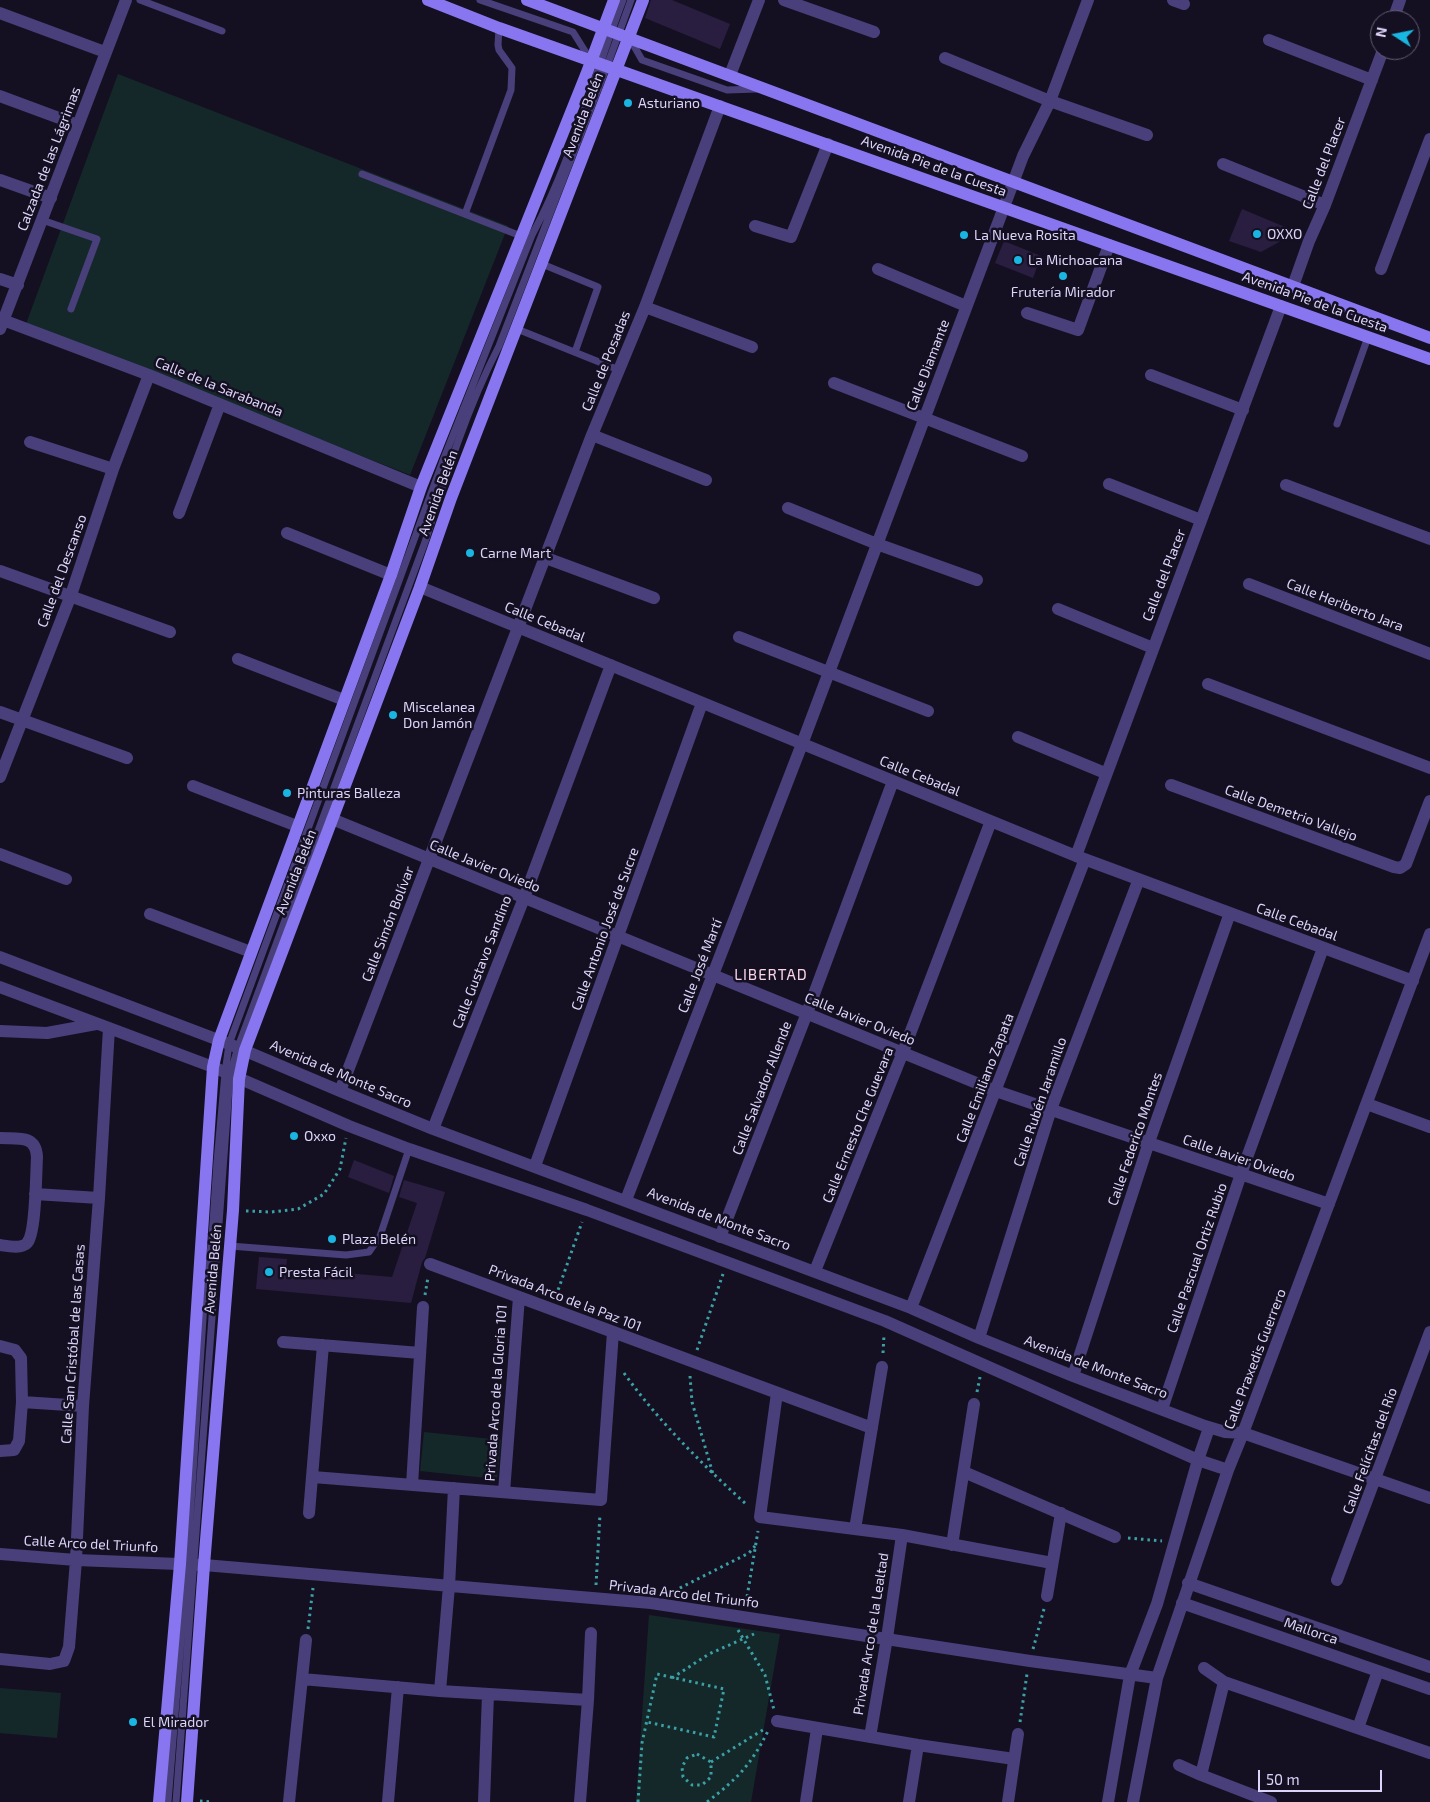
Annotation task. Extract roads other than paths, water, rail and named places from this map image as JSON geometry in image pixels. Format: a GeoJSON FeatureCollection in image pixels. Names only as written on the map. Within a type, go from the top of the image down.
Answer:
{"type":"FeatureCollection","features":[{"type":"Feature","properties":{"kind":"main road","name":"Avenida Pie de la Cuesta"},"geometry":{"type":"LineString","coordinates":[[428,0],[500,28],[1430,359]]}},
{"type":"Feature","properties":{"kind":"main road","name":"Avenida Pie de la Cuesta"},"geometry":{"type":"LineString","coordinates":[[527,0],[1430,338]]}},
{"type":"Feature","properties":{"kind":"main road","name":"Avenida Belén"},"geometry":{"type":"LineString","coordinates":[[159,1802],[191,1565],[230,1246],[232,1210],[227,1074],[233,1045],[332,819],[420,587],[451,498],[542,264],[615,32],[614,0]]}},
{"type":"Feature","properties":{"kind":"main road","name":"Avenida Belén"},"geometry":{"type":"LineString","coordinates":[[187,1802],[191,1565],[227,1074],[251,952],[391,575],[421,486],[521,236],[604,64],[615,32],[643,0]]}},
{"type":"Feature","properties":{"kind":"street","name":"Calzada de las Lágrimas"},"geometry":{"type":"LineString","coordinates":[[2,325],[126,0]]}},
{"type":"Feature","properties":{"kind":"street"},"geometry":{"type":"LineString","coordinates":[[730,75],[759,0]]}},
{"type":"Feature","properties":{"kind":"street"},"geometry":{"type":"LineString","coordinates":[[784,0],[874,32]]}},
{"type":"Feature","properties":{"kind":"street","name":"Calle Diamante"},"geometry":{"type":"LineString","coordinates":[[802,744],[1013,181],[1050,101],[1088,0]]}},
{"type":"Feature","properties":{"kind":"street"},"geometry":{"type":"LineString","coordinates":[[0,13],[106,52]]}},
{"type":"Feature","properties":{"kind":"street"},"geometry":{"type":"LineString","coordinates":[[1269,40],[1372,80]]}},
{"type":"Feature","properties":{"kind":"street"},"geometry":{"type":"LineString","coordinates":[[945,58],[1050,101],[1147,135]]}},
{"type":"Feature","properties":{"kind":"street","name":"Calle del Placer"},"geometry":{"type":"LineString","coordinates":[[1292,286],[1325,205],[1379,60]]}},
{"type":"Feature","properties":{"kind":"street"},"geometry":{"type":"LineString","coordinates":[[0,96],[78,125]]}},
{"type":"Feature","properties":{"kind":"street","name":"Calle de Posadas"},"geometry":{"type":"LineString","coordinates":[[519,627],[592,435],[645,307],[720,106]]}},
{"type":"Feature","properties":{"kind":"street"},"geometry":{"type":"LineString","coordinates":[[1381,269],[1430,140]]}},
{"type":"Feature","properties":{"kind":"street"},"geometry":{"type":"LineString","coordinates":[[755,226],[791,237],[828,144]]}},
{"type":"Feature","properties":{"kind":"street"},"geometry":{"type":"LineString","coordinates":[[1223,164],[1325,205]]}},
{"type":"Feature","properties":{"kind":"street"},"geometry":{"type":"LineString","coordinates":[[0,180],[51,198]]}},
{"type":"Feature","properties":{"kind":"street"},"geometry":{"type":"LineString","coordinates":[[1027,313],[1078,330],[1110,244]]}},
{"type":"Feature","properties":{"kind":"street"},"geometry":{"type":"LineString","coordinates":[[878,269],[966,306]]}},
{"type":"Feature","properties":{"kind":"street"},"geometry":{"type":"LineString","coordinates":[[0,279],[18,285]]}},
{"type":"Feature","properties":{"kind":"street","name":"Calle del Placer"},"geometry":{"type":"LineString","coordinates":[[1080,857],[1105,773],[1281,306]]}},
{"type":"Feature","properties":{"kind":"street"},"geometry":{"type":"LineString","coordinates":[[645,307],[752,347]]}},
{"type":"Feature","properties":{"kind":"street","name":"Calle de la Sarabanda"},"geometry":{"type":"LineString","coordinates":[[2,325],[149,375],[421,486]]}},
{"type":"Feature","properties":{"kind":"street","name":"Calle del Descanso"},"geometry":{"type":"LineString","coordinates":[[0,777],[71,595],[113,469],[149,375]]}},
{"type":"Feature","properties":{"kind":"street"},"geometry":{"type":"LineString","coordinates":[[1151,375],[1243,410]]}},
{"type":"Feature","properties":{"kind":"street"},"geometry":{"type":"LineString","coordinates":[[834,383],[1022,456]]}},
{"type":"Feature","properties":{"kind":"street"},"geometry":{"type":"LineString","coordinates":[[178,513],[220,404]]}},
{"type":"Feature","properties":{"kind":"street"},"geometry":{"type":"LineString","coordinates":[[592,435],[706,480]]}},
{"type":"Feature","properties":{"kind":"street"},"geometry":{"type":"LineString","coordinates":[[30,442],[113,469]]}},
{"type":"Feature","properties":{"kind":"street"},"geometry":{"type":"LineString","coordinates":[[1109,484],[1201,520]]}},
{"type":"Feature","properties":{"kind":"street"},"geometry":{"type":"LineString","coordinates":[[1286,485],[1430,539]]}},
{"type":"Feature","properties":{"kind":"street"},"geometry":{"type":"LineString","coordinates":[[788,508],[877,544],[977,580]]}},
{"type":"Feature","properties":{"kind":"street"},"geometry":{"type":"LineString","coordinates":[[287,533],[391,575]]}},
{"type":"Feature","properties":{"kind":"street"},"geometry":{"type":"LineString","coordinates":[[546,558],[654,598]]}},
{"type":"Feature","properties":{"kind":"street"},"geometry":{"type":"LineString","coordinates":[[0,571],[170,632]]}},
{"type":"Feature","properties":{"kind":"street","name":"Calle Heriberto Jara"},"geometry":{"type":"LineString","coordinates":[[1249,584],[1430,654]]}},
{"type":"Feature","properties":{"kind":"street","name":"Calle Cebadal"},"geometry":{"type":"LineString","coordinates":[[420,587],[1080,857],[1412,981]]}},
{"type":"Feature","properties":{"kind":"street"},"geometry":{"type":"LineString","coordinates":[[1058,609],[1153,648]]}},
{"type":"Feature","properties":{"kind":"street","name":"Calle Simón Bolívar"},"geometry":{"type":"LineString","coordinates":[[340,1091],[519,627]]}},
{"type":"Feature","properties":{"kind":"street"},"geometry":{"type":"LineString","coordinates":[[739,637],[928,711]]}},
{"type":"Feature","properties":{"kind":"street"},"geometry":{"type":"LineString","coordinates":[[238,659],[344,700]]}},
{"type":"Feature","properties":{"kind":"street","name":"Calle Gustavo Sandino"},"geometry":{"type":"LineString","coordinates":[[434,1129],[524,898],[611,665]]}},
{"type":"Feature","properties":{"kind":"street"},"geometry":{"type":"LineString","coordinates":[[1208,684],[1430,768]]}},
{"type":"Feature","properties":{"kind":"street","name":"Calle Antonio José de Sucre"},"geometry":{"type":"LineString","coordinates":[[535,1166],[702,703]]}},
{"type":"Feature","properties":{"kind":"street"},"geometry":{"type":"LineString","coordinates":[[0,712],[126,758]]}},
{"type":"Feature","properties":{"kind":"street"},"geometry":{"type":"LineString","coordinates":[[1018,737],[1105,773]]}},
{"type":"Feature","properties":{"kind":"street","name":"Calle José Martí"},"geometry":{"type":"LineString","coordinates":[[626,1200],[802,744]]}},
{"type":"Feature","properties":{"kind":"street","name":"Calle Salvador Allende"},"geometry":{"type":"LineString","coordinates":[[720,1236],[807,1013],[893,781]]}},
{"type":"Feature","properties":{"kind":"street","name":"Calle Demetrio Vallejo"},"geometry":{"type":"LineString","coordinates":[[1171,785],[1400,868],[1406,864],[1430,801]]}},
{"type":"Feature","properties":{"kind":"street"},"geometry":{"type":"LineString","coordinates":[[193,786],[297,826]]}},
{"type":"Feature","properties":{"kind":"street","name":"Calle Javier Oviedo"},"geometry":{"type":"LineString","coordinates":[[332,819],[996,1091],[1329,1204]]}},
{"type":"Feature","properties":{"kind":"street","name":"Calle Ernesto Che Guevara"},"geometry":{"type":"LineString","coordinates":[[815,1271],[903,1052],[991,821]]}},
{"type":"Feature","properties":{"kind":"street"},"geometry":{"type":"LineString","coordinates":[[0,854],[66,880]]}},
{"type":"Feature","properties":{"kind":"street","name":"Calle Emiliano Zapata"},"geometry":{"type":"LineString","coordinates":[[911,1308],[996,1091],[1080,857]]}},
{"type":"Feature","properties":{"kind":"street","name":"Calle Rubén Jaramillo"},"geometry":{"type":"LineString","coordinates":[[978,1338],[1051,1109],[1139,879]]}},
{"type":"Feature","properties":{"kind":"street","name":"Calle Federico Montes"},"geometry":{"type":"LineString","coordinates":[[1073,1376],[1149,1142],[1230,913]]}},
{"type":"Feature","properties":{"kind":"street"},"geometry":{"type":"LineString","coordinates":[[150,914],[251,952]]}},
{"type":"Feature","properties":{"kind":"street","name":"Calle Praxedis Guerrero"},"geometry":{"type":"LineString","coordinates":[[1132,1802],[1157,1678],[1188,1583],[1228,1470],[1430,934]]}},
{"type":"Feature","properties":{"kind":"street","name":"Calle Pascual Ortiz Rubio"},"geometry":{"type":"LineString","coordinates":[[1162,1409],[1241,1174],[1323,948]]}},
{"type":"Feature","properties":{"kind":"street","name":"Avenida de Monte Sacro"},"geometry":{"type":"LineString","coordinates":[[0,956],[233,1045],[434,1129],[911,1308],[978,1338],[1209,1428],[1225,1432],[1243,1433],[1430,1498]]}},
{"type":"Feature","properties":{"kind":"street"},"geometry":{"type":"LineString","coordinates":[[0,987],[227,1074],[349,1126],[587,1210],[885,1322],[1198,1460],[1228,1470]]}},
{"type":"Feature","properties":{"kind":"street"},"geometry":{"type":"LineString","coordinates":[[0,1031],[47,1034],[97,1024]]}},
{"type":"Feature","properties":{"kind":"street","name":"Calle San Cristóbal de las Casas"},"geometry":{"type":"LineString","coordinates":[[0,1659],[50,1664],[64,1661],[69,1647],[76,1560],[83,1406],[99,1198],[109,1028]]}},
{"type":"Feature","properties":{"kind":"street"},"geometry":{"type":"LineString","coordinates":[[1366,1104],[1430,1127]]}},
{"type":"Feature","properties":{"kind":"street"},"geometry":{"type":"LineString","coordinates":[[0,1138],[24,1139],[32,1142],[37,1149],[33,1225],[28,1242],[25,1245],[18,1246],[0,1245]]}},
{"type":"Feature","properties":{"kind":"street"},"geometry":{"type":"LineString","coordinates":[[35,1194],[99,1198]]}},
{"type":"Feature","properties":{"kind":"street","name":"Privada Arco de la Paz 101"},"geometry":{"type":"LineString","coordinates":[[430,1264],[872,1428]]}},
{"type":"Feature","properties":{"kind":"street","name":"Privada Arco de la Gloria 101"},"geometry":{"type":"LineString","coordinates":[[504,1492],[519,1297]]}},
{"type":"Feature","properties":{"kind":"street"},"geometry":{"type":"LineString","coordinates":[[412,1485],[423,1307]]}},
{"type":"Feature","properties":{"kind":"street","name":"Privada Arco de la Gloria 101"},"geometry":{"type":"LineString","coordinates":[[313,1476],[600,1500],[613,1332]]}},
{"type":"Feature","properties":{"kind":"street","name":"Calle Felícitas del Río"},"geometry":{"type":"LineString","coordinates":[[1337,1580],[1430,1332]]}},
{"type":"Feature","properties":{"kind":"street"},"geometry":{"type":"LineString","coordinates":[[283,1342],[420,1353]]}},
{"type":"Feature","properties":{"kind":"street"},"geometry":{"type":"LineString","coordinates":[[309,1512],[323,1345]]}},
{"type":"Feature","properties":{"kind":"street"},"geometry":{"type":"LineString","coordinates":[[0,1346],[15,1350],[21,1358],[22,1402],[19,1441],[14,1450],[0,1451]]}},
{"type":"Feature","properties":{"kind":"street"},"geometry":{"type":"LineString","coordinates":[[855,1529],[882,1367]]}},
{"type":"Feature","properties":{"kind":"street"},"geometry":{"type":"LineString","coordinates":[[777,1393],[760,1517],[902,1535],[1052,1563]]}},
{"type":"Feature","properties":{"kind":"street"},"geometry":{"type":"LineString","coordinates":[[22,1402],[83,1406]]}},
{"type":"Feature","properties":{"kind":"street"},"geometry":{"type":"LineString","coordinates":[[952,1545],[974,1404]]}},
{"type":"Feature","properties":{"kind":"street"},"geometry":{"type":"LineString","coordinates":[[1108,1802],[1130,1675],[1156,1604],[1209,1428]]}},
{"type":"Feature","properties":{"kind":"street"},"geometry":{"type":"LineString","coordinates":[[964,1472],[1115,1538]]}},
{"type":"Feature","properties":{"kind":"street"},"geometry":{"type":"LineString","coordinates":[[440,1691],[449,1586],[454,1488]]}},
{"type":"Feature","properties":{"kind":"street"},"geometry":{"type":"LineString","coordinates":[[1047,1596],[1061,1513]]}},
{"type":"Feature","properties":{"kind":"street","name":"Privada Arco de la Lealtad"},"geometry":{"type":"LineString","coordinates":[[870,1737],[902,1535]]}},
{"type":"Feature","properties":{"kind":"street","name":"Calle Arco del Triunfo"},"geometry":{"type":"LineString","coordinates":[[0,1554],[76,1560],[191,1565]]}},
{"type":"Feature","properties":{"kind":"street","name":"Privada Arco del Triunfo"},"geometry":{"type":"LineString","coordinates":[[191,1565],[651,1603],[1157,1678]]}},
{"type":"Feature","properties":{"kind":"street","name":"Mallorca"},"geometry":{"type":"LineString","coordinates":[[1188,1583],[1430,1667]]}},
{"type":"Feature","properties":{"kind":"street","name":"Mallorca"},"geometry":{"type":"LineString","coordinates":[[1182,1603],[1430,1689]]}},
{"type":"Feature","properties":{"kind":"street"},"geometry":{"type":"LineString","coordinates":[[1322,1651],[1329,1632]]}},
{"type":"Feature","properties":{"kind":"street"},"geometry":{"type":"LineString","coordinates":[[580,1802],[591,1633]]}},
{"type":"Feature","properties":{"kind":"street"},"geometry":{"type":"LineString","coordinates":[[289,1802],[306,1640]]}},
{"type":"Feature","properties":{"kind":"street"},"geometry":{"type":"LineString","coordinates":[[1204,1668],[1224,1682],[1430,1753]]}},
{"type":"Feature","properties":{"kind":"street"},"geometry":{"type":"LineString","coordinates":[[1358,1728],[1378,1671]]}},
{"type":"Feature","properties":{"kind":"street"},"geometry":{"type":"LineString","coordinates":[[302,1679],[440,1691],[588,1700]]}},
{"type":"Feature","properties":{"kind":"street"},"geometry":{"type":"LineString","coordinates":[[1201,1775],[1224,1682]]}},
{"type":"Feature","properties":{"kind":"street"},"geometry":{"type":"LineString","coordinates":[[388,1802],[398,1687]]}},
{"type":"Feature","properties":{"kind":"street"},"geometry":{"type":"LineString","coordinates":[[484,1802],[488,1694]]}},
{"type":"Feature","properties":{"kind":"street"},"geometry":{"type":"LineString","coordinates":[[777,1721],[817,1729],[1014,1759]]}},
{"type":"Feature","properties":{"kind":"street"},"geometry":{"type":"LineString","coordinates":[[806,1802],[817,1729]]}},
{"type":"Feature","properties":{"kind":"street"},"geometry":{"type":"LineString","coordinates":[[1008,1802],[1018,1734]]}},
{"type":"Feature","properties":{"kind":"street"},"geometry":{"type":"LineString","coordinates":[[909,1802],[918,1745]]}},
{"type":"Feature","properties":{"kind":"street"},"geometry":{"type":"LineString","coordinates":[[1179,1764],[1201,1775],[1271,1802]]}},
{"type":"Feature","properties":{"kind":"lane"},"geometry":{"type":"LineString","coordinates":[[140,0],[222,31]]}},
{"type":"Feature","properties":{"kind":"lane"},"geometry":{"type":"LineString","coordinates":[[480,0],[574,32],[604,64]]}},
{"type":"Feature","properties":{"kind":"lane"},"geometry":{"type":"LineString","coordinates":[[615,32],[623,0]]}},
{"type":"Feature","properties":{"kind":"lane"},"geometry":{"type":"LineString","coordinates":[[615,32],[631,0]]}},
{"type":"Feature","properties":{"kind":"lane"},"geometry":{"type":"LineString","coordinates":[[465,214],[511,90],[512,68],[499,50],[498,45],[500,28]]}},
{"type":"Feature","properties":{"kind":"lane"},"geometry":{"type":"LineString","coordinates":[[615,32],[642,60],[727,90],[768,89]]}},
{"type":"Feature","properties":{"kind":"lane"},"geometry":{"type":"LineString","coordinates":[[233,1045],[444,458],[532,235],[548,206],[604,64]]}},
{"type":"Feature","properties":{"kind":"lane"},"geometry":{"type":"LineString","coordinates":[[233,1045],[422,551],[468,413],[482,379],[499,346],[604,64]]}},
{"type":"Feature","properties":{"kind":"lane"},"geometry":{"type":"LineString","coordinates":[[362,174],[521,236]]}},
{"type":"Feature","properties":{"kind":"lane"},"geometry":{"type":"LineString","coordinates":[[42,220],[97,239],[71,309]]}},
{"type":"Feature","properties":{"kind":"lane"},"geometry":{"type":"LineString","coordinates":[[542,264],[598,287],[575,352]]}},
{"type":"Feature","properties":{"kind":"lane"},"geometry":{"type":"LineString","coordinates":[[516,329],[619,370]]}},
{"type":"Feature","properties":{"kind":"lane"},"geometry":{"type":"LineString","coordinates":[[1337,424],[1368,337]]}},
{"type":"Feature","properties":{"kind":"lane"},"geometry":{"type":"LineString","coordinates":[[176,1802],[191,1565],[227,1074]]}},
{"type":"Feature","properties":{"kind":"lane"},"geometry":{"type":"LineString","coordinates":[[230,1246],[346,1255],[369,1252],[380,1236],[409,1148]]}},
{"type":"Feature","properties":{"kind":"lane"},"geometry":{"type":"LineString","coordinates":[[168,1802],[191,1565]]}},
{"type":"Feature","properties":{"kind":"place","name":"Asturiano"},"geometry":{"type":"Point","coordinates":[628,103]}},
{"type":"Feature","properties":{"kind":"place","name":"OXXO"},"geometry":{"type":"Point","coordinates":[1257,234]}},
{"type":"Feature","properties":{"kind":"place","name":"La Nueva Rosita"},"geometry":{"type":"Point","coordinates":[964,235]}},
{"type":"Feature","properties":{"kind":"place","name":"La Michoacana"},"geometry":{"type":"Point","coordinates":[1018,260]}},
{"type":"Feature","properties":{"kind":"place","name":"Frutería Mirador"},"geometry":{"type":"Point","coordinates":[1063,276]}},
{"type":"Feature","properties":{"kind":"place","name":"Carne Mart"},"geometry":{"type":"Point","coordinates":[470,553]}},
{"type":"Feature","properties":{"kind":"place","name":"Miscelanea Don Jamón"},"geometry":{"type":"Point","coordinates":[393,715]}},
{"type":"Feature","properties":{"kind":"place","name":"Pinturas Balleza"},"geometry":{"type":"Point","coordinates":[287,793]}},
{"type":"Feature","properties":{"kind":"place","name":"Oxxo"},"geometry":{"type":"Point","coordinates":[294,1136]}},
{"type":"Feature","properties":{"kind":"place","name":"Plaza Belén"},"geometry":{"type":"Point","coordinates":[332,1239]}},
{"type":"Feature","properties":{"kind":"place","name":"Presta Fácil"},"geometry":{"type":"Point","coordinates":[269,1272]}},
{"type":"Feature","properties":{"kind":"place","name":"El Mirador"},"geometry":{"type":"Point","coordinates":[133,1722]}},
{"type":"Feature","properties":{"kind":"district","name":"LIBERTAD"},"geometry":{"type":"Point","coordinates":[771,975]}}]}
